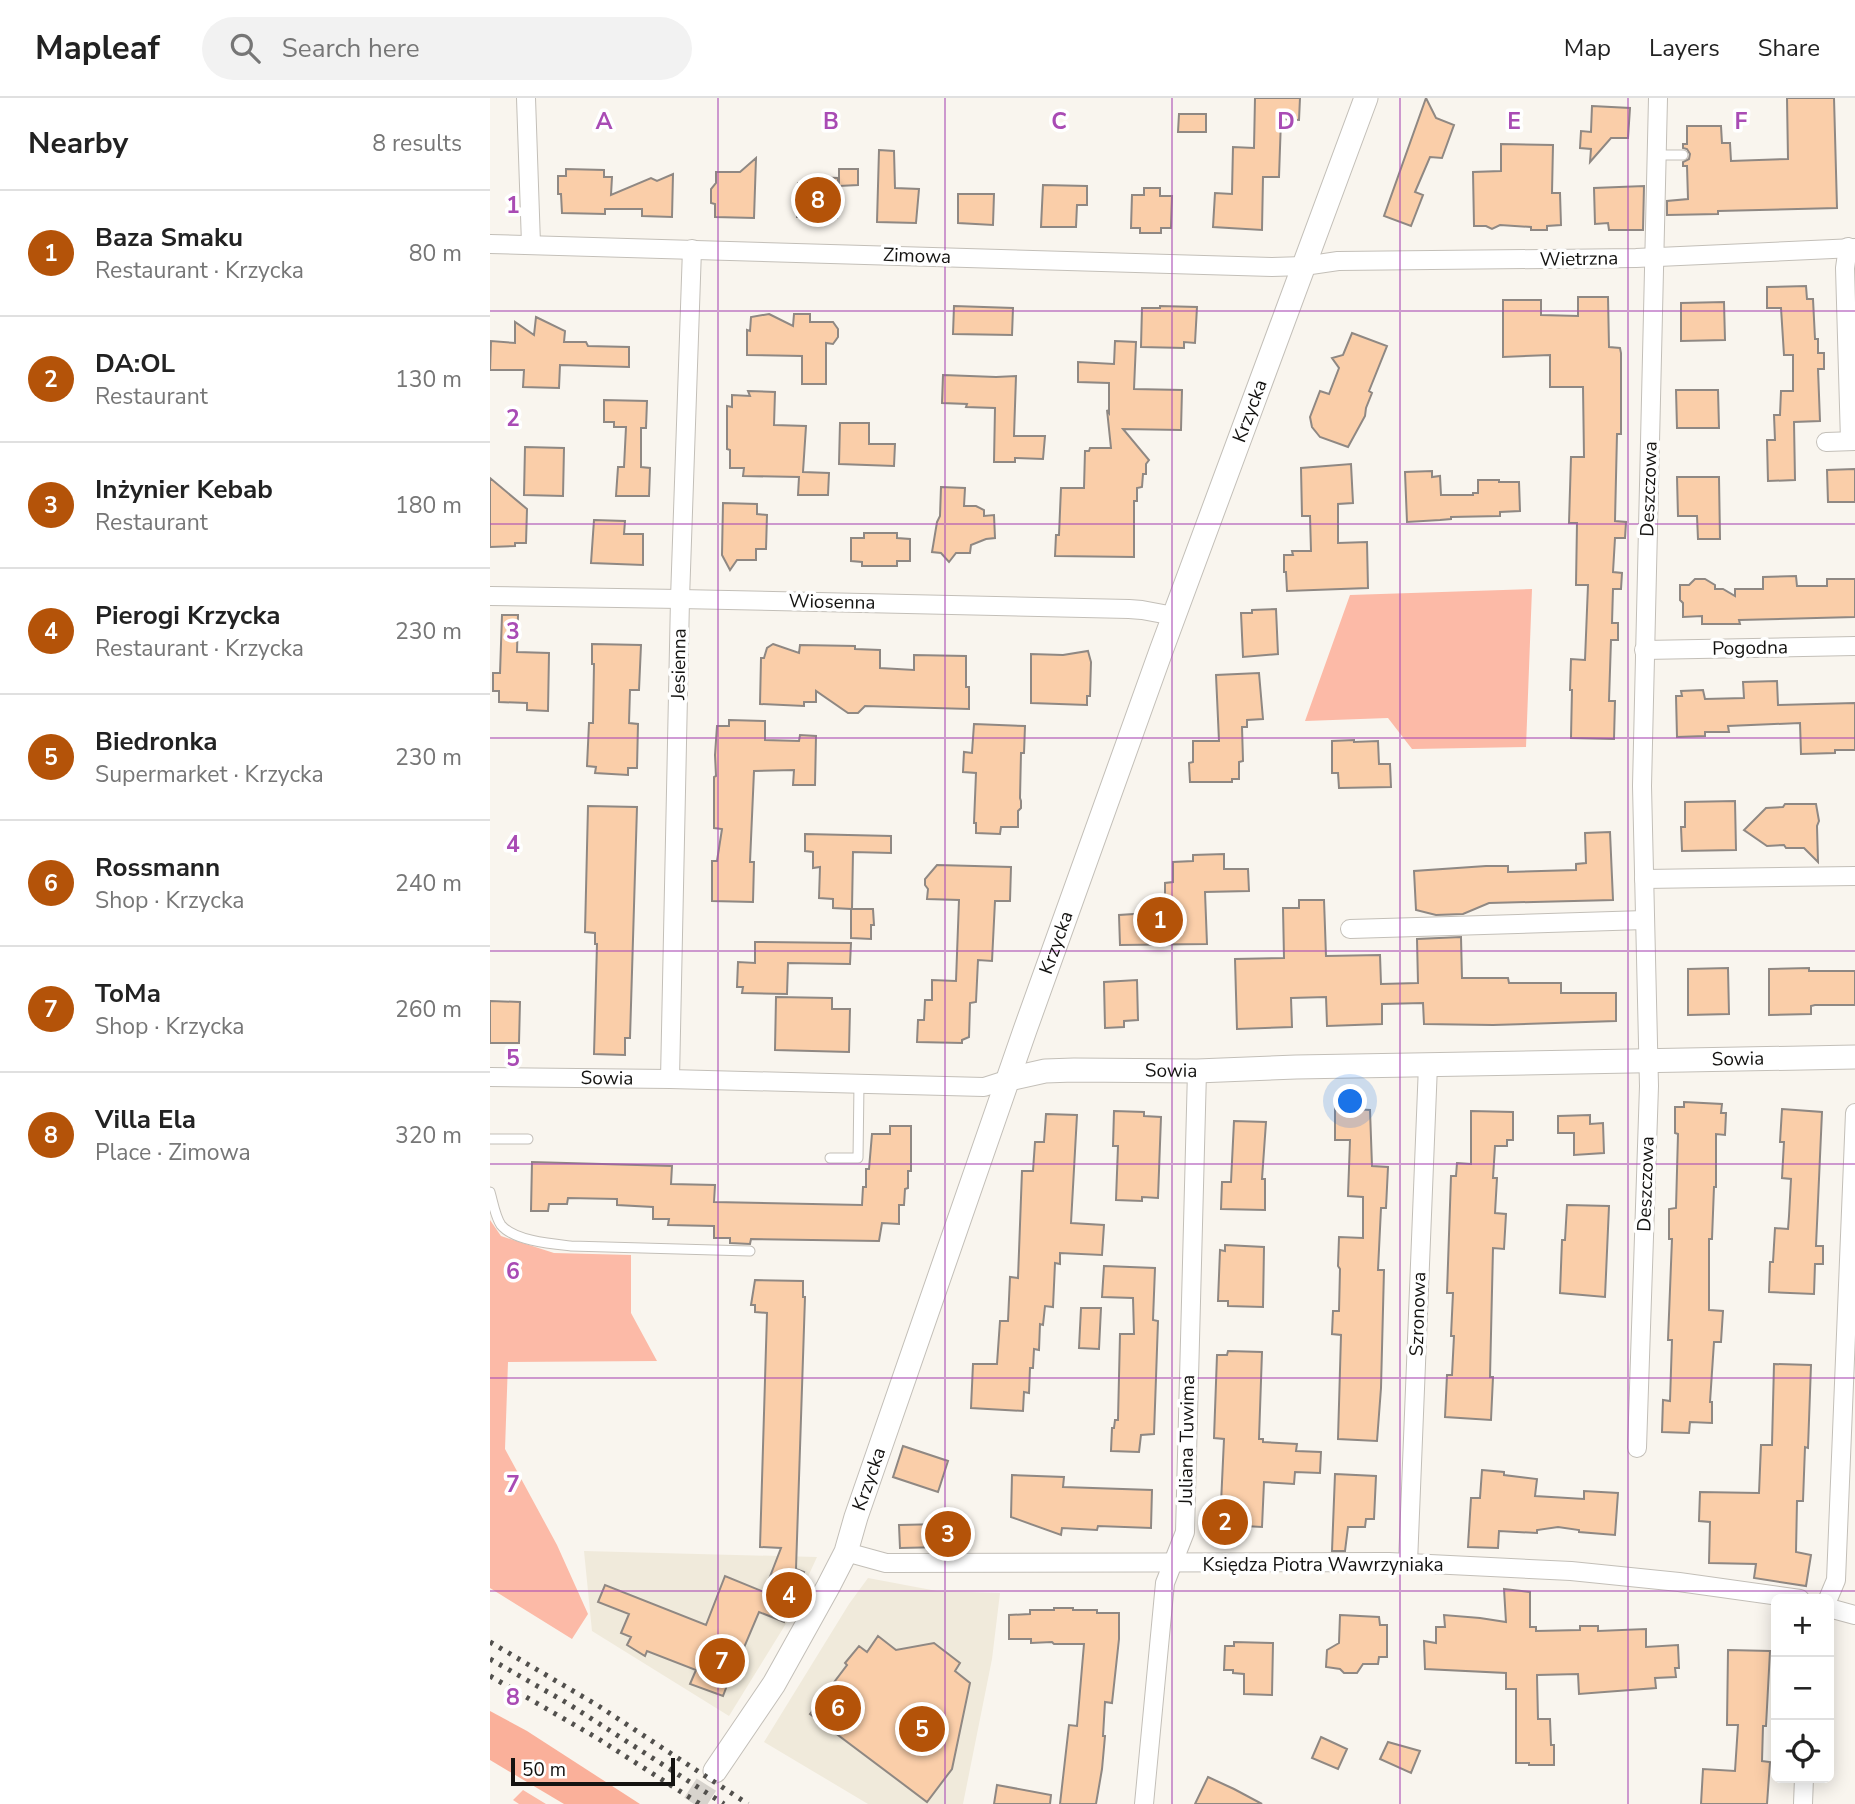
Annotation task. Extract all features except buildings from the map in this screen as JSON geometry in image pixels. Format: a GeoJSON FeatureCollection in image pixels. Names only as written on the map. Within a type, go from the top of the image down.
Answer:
{"type":"FeatureCollection","features":[{"type":"Feature","properties":{"kind":"street"},"geometry":{"type":"LineString","coordinates":[[526,98],[531,244]]}},
{"type":"Feature","properties":{"kind":"street","name":"Krzycka"},"geometry":{"type":"LineString","coordinates":[[715,1771],[774,1684],[846,1552],[1009,1079],[1174,616],[1366,98]]}},
{"type":"Feature","properties":{"kind":"street","name":"Deszczowa"},"geometry":{"type":"LineString","coordinates":[[1637,1448],[1649,1061],[1642,786],[1658,98]]}},
{"type":"Feature","properties":{"kind":"street","name":"Zimowa"},"geometry":{"type":"LineString","coordinates":[[490,244],[1304,266]]}},
{"type":"Feature","properties":{"kind":"street"},"geometry":{"type":"LineString","coordinates":[[1826,442],[1852,441],[1845,268],[1852,248]]}},
{"type":"Feature","properties":{"kind":"street","name":"Wietrzna"},"geometry":{"type":"LineString","coordinates":[[1304,266],[1338,261],[1655,257],[1852,248]]}},
{"type":"Feature","properties":{"kind":"street","name":"Jesienna"},"geometry":{"type":"LineString","coordinates":[[670,1079],[680,599],[692,249]]}},
{"type":"Feature","properties":{"kind":"street","name":"Wiosenna"},"geometry":{"type":"LineString","coordinates":[[490,596],[1129,609],[1174,616]]}},
{"type":"Feature","properties":{"kind":"street","name":"Pogodna"},"geometry":{"type":"LineString","coordinates":[[1644,650],[1855,646]]}},
{"type":"Feature","properties":{"kind":"street"},"geometry":{"type":"LineString","coordinates":[[1644,879],[1855,876]]}},
{"type":"Feature","properties":{"kind":"street"},"geometry":{"type":"LineString","coordinates":[[1350,929],[1645,919]]}},
{"type":"Feature","properties":{"kind":"street","name":"Sowia"},"geometry":{"type":"LineString","coordinates":[[490,1077],[984,1087],[1009,1079],[1058,1071],[1855,1057]]}},
{"type":"Feature","properties":{"kind":"street","name":"Szronowa"},"geometry":{"type":"LineString","coordinates":[[1408,1563],[1428,1065]]}},
{"type":"Feature","properties":{"kind":"street","name":"Juliana Tuwima"},"geometry":{"type":"LineString","coordinates":[[1144,1804],[1165,1583],[1185,1532],[1197,1070]]}},
{"type":"Feature","properties":{"kind":"street"},"geometry":{"type":"LineString","coordinates":[[1830,1594],[1836,1580],[1855,1113]]}},
{"type":"Feature","properties":{"kind":"street","name":"Księdza Piotra Wawrzyniaka"},"geometry":{"type":"LineString","coordinates":[[846,1552],[886,1563],[1408,1563],[1585,1572],[1771,1595]]}},
{"type":"Feature","properties":{"kind":"street"},"geometry":{"type":"LineString","coordinates":[[1834,1609],[1855,1615]]}},
{"type":"Feature","properties":{"kind":"street"},"geometry":{"type":"LineString","coordinates":[[1803,1804],[1804,1783]]}},
{"type":"Feature","properties":{"kind":"lane"},"geometry":{"type":"LineString","coordinates":[[1657,155],[1683,155]]}},
{"type":"Feature","properties":{"kind":"lane"},"geometry":{"type":"LineString","coordinates":[[830,1158],[858,1158],[859,1084]]}},
{"type":"Feature","properties":{"kind":"lane"},"geometry":{"type":"LineString","coordinates":[[490,1139],[528,1139]]}},
{"type":"Feature","properties":{"kind":"lane"},"geometry":{"type":"LineString","coordinates":[[490,1192],[501,1225],[510,1233],[547,1243],[750,1251]]}},
{"type":"Feature","properties":{"kind":"shaded area"},"geometry":{"type":"Polygon","coordinates":[[[1532,589],[1526,747],[1412,749],[1388,718],[1305,721],[1350,595],[1532,589]]]}},
{"type":"Feature","properties":{"kind":"shaded area"},"geometry":{"type":"Polygon","coordinates":[[[490,1220],[501,1236],[554,1253],[631,1255],[631,1313],[657,1361],[508,1362],[505,1449],[557,1545],[588,1614],[572,1639],[490,1588],[490,1220]]]}},
{"type":"Feature","properties":{"kind":"shaded area"},"geometry":{"type":"Polygon","coordinates":[[[584,1551],[817,1557],[787,1622],[729,1716],[592,1631],[584,1551]]]}},
{"type":"Feature","properties":{"kind":"shaded area"},"geometry":{"type":"Polygon","coordinates":[[[868,1578],[937,1591],[1000,1593],[992,1659],[963,1804],[868,1804],[764,1742],[849,1604],[868,1578]]]}},
{"type":"Feature","properties":{"kind":"shaded area"},"geometry":{"type":"Polygon","coordinates":[[[490,1711],[527,1731],[640,1804],[564,1804],[490,1760],[490,1711]]]}},
{"type":"Feature","properties":{"kind":"shaded area"},"geometry":{"type":"Polygon","coordinates":[[[523,1790],[546,1804],[519,1804],[513,1800],[523,1790]]]}},
{"type":"Feature","properties":{"kind":"tunnel"},"geometry":{"type":"LineString","coordinates":[[694,1804],[715,1771]]}},
{"type":"Feature","properties":{"kind":"railway"},"geometry":{"type":"LineString","coordinates":[[490,1642],[597,1705],[748,1804]]}},
{"type":"Feature","properties":{"kind":"railway"},"geometry":{"type":"LineString","coordinates":[[490,1659],[567,1703],[724,1804]]}},
{"type":"Feature","properties":{"kind":"railway"},"geometry":{"type":"LineString","coordinates":[[490,1676],[597,1738],[700,1804]]}},
{"type":"Feature","properties":{"kind":"place","name":"Villa Ela"},"geometry":{"type":"Point","coordinates":[818,200]}},
{"type":"Feature","properties":{"kind":"place","name":"Baza Smaku"},"geometry":{"type":"Point","coordinates":[1160,920]}},
{"type":"Feature","properties":{"kind":"place","name":"DA:OL"},"geometry":{"type":"Point","coordinates":[1225,1522]}},
{"type":"Feature","properties":{"kind":"place","name":"Inżynier Kebab"},"geometry":{"type":"Point","coordinates":[948,1534]}},
{"type":"Feature","properties":{"kind":"place","name":"Pierogi Krzycka"},"geometry":{"type":"Point","coordinates":[789,1595]}},
{"type":"Feature","properties":{"kind":"place","name":"ToMa"},"geometry":{"type":"Point","coordinates":[722,1661]}},
{"type":"Feature","properties":{"kind":"place","name":"Rossmann"},"geometry":{"type":"Point","coordinates":[838,1708]}},
{"type":"Feature","properties":{"kind":"place","name":"Biedronka"},"geometry":{"type":"Point","coordinates":[922,1729]}}]}
